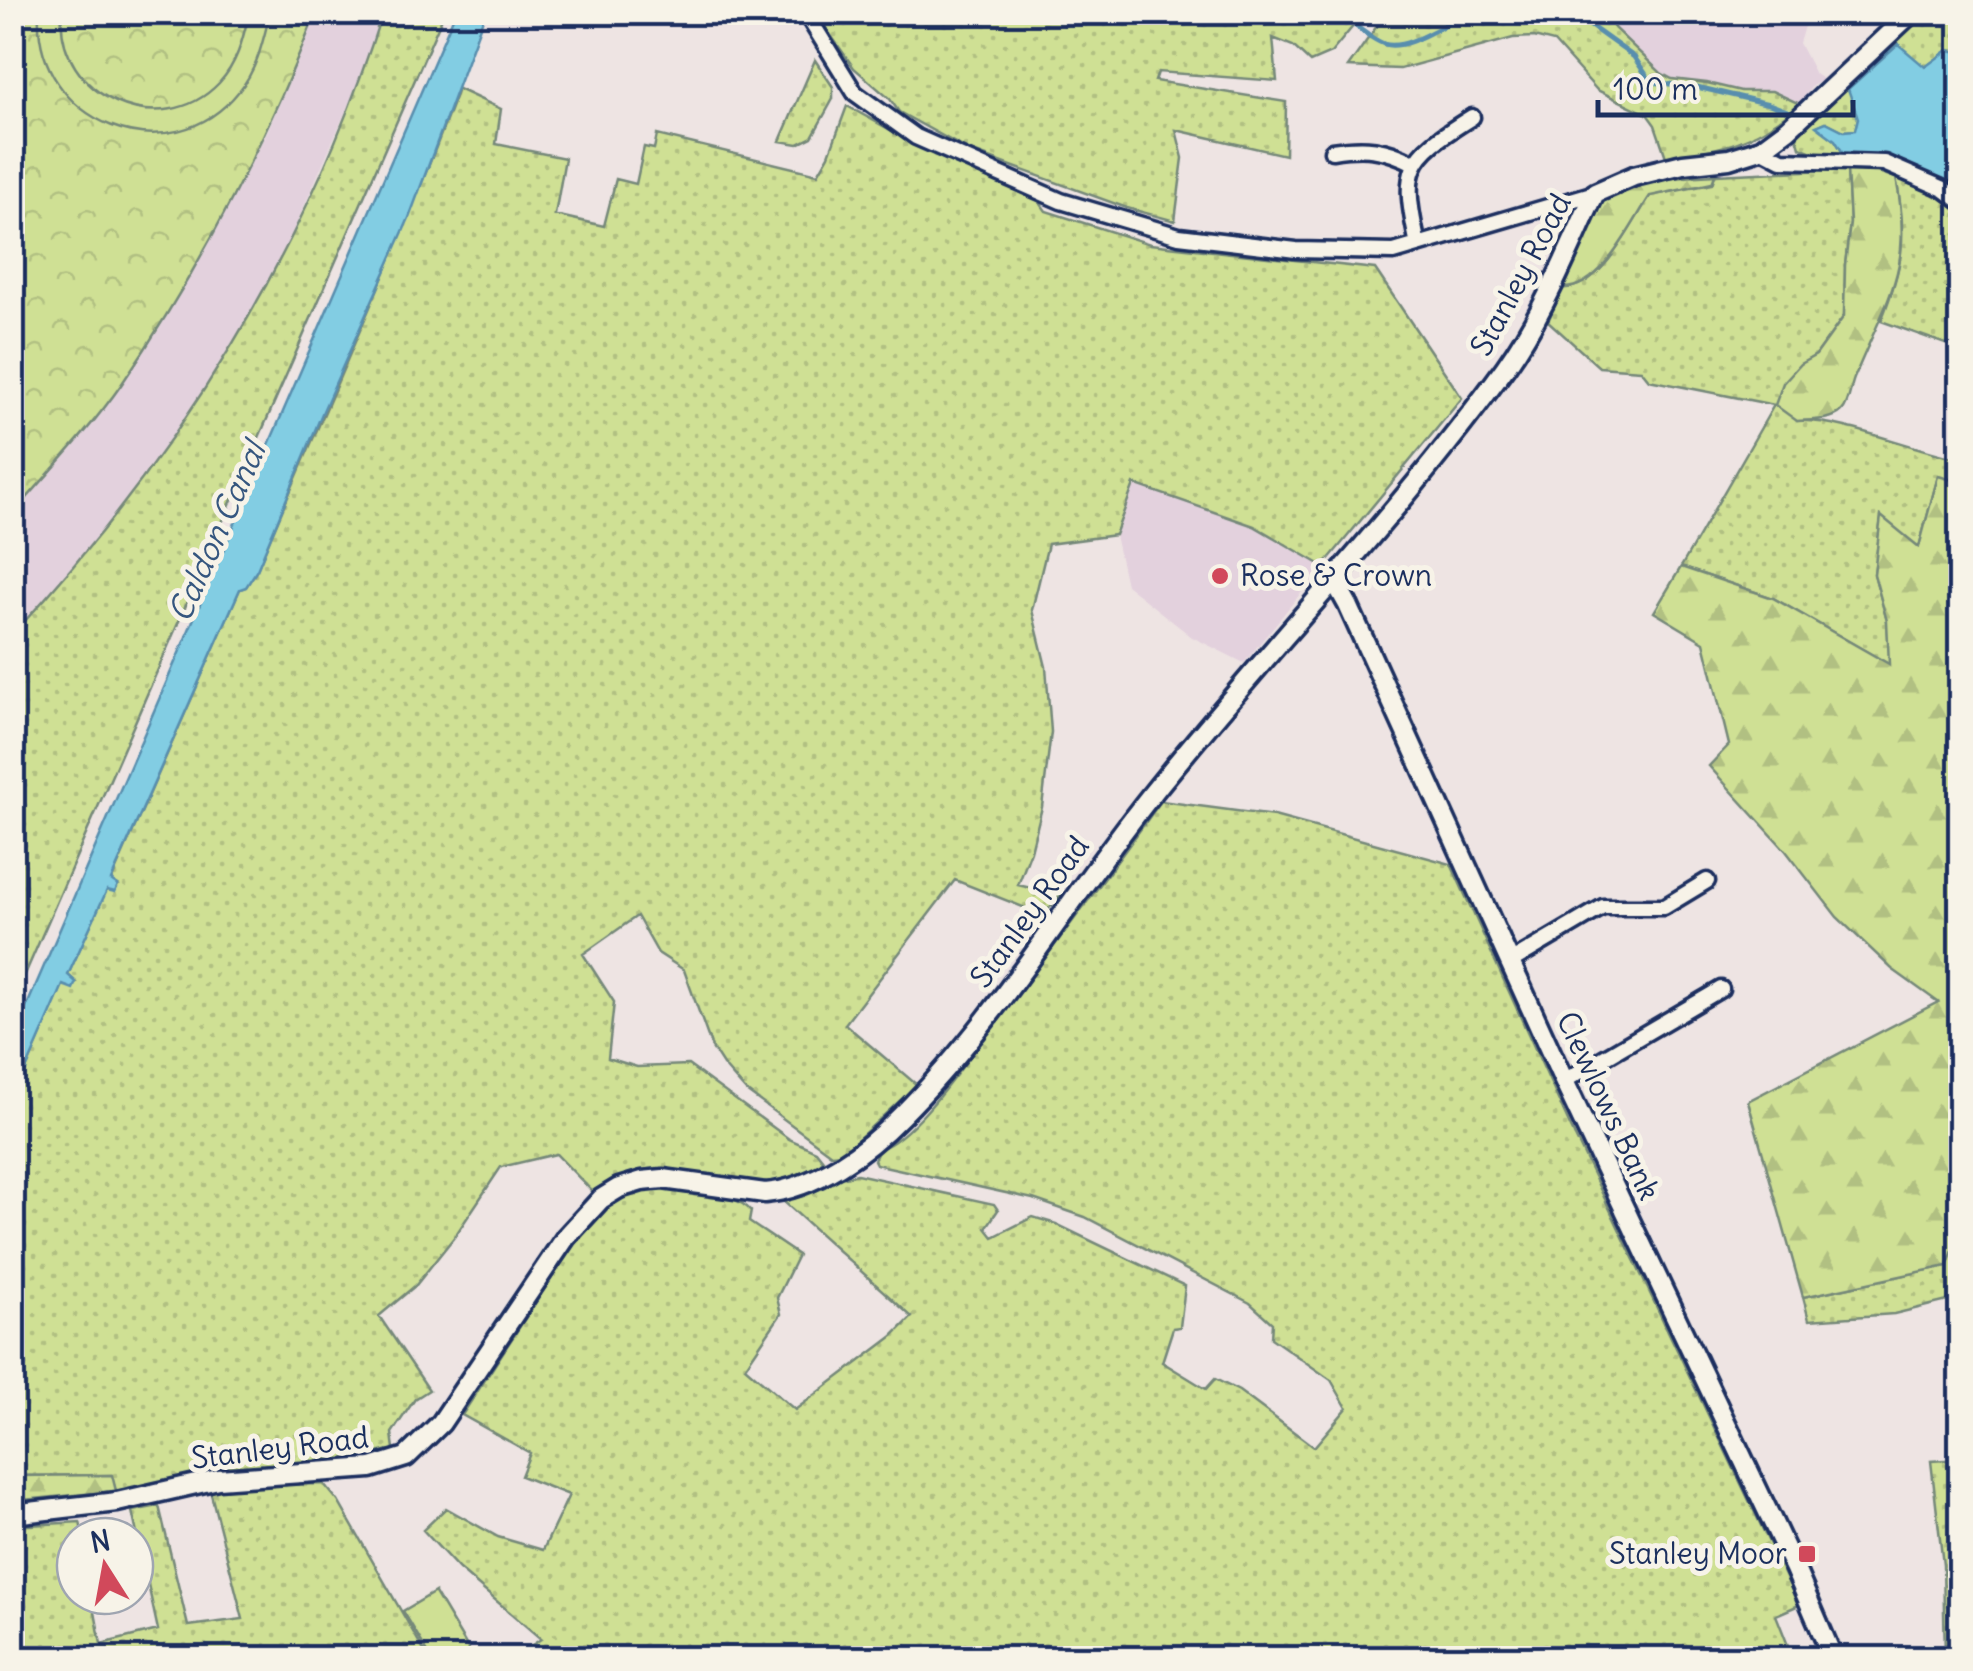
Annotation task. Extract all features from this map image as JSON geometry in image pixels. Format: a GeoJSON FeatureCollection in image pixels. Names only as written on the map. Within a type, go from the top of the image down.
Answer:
{"type":"FeatureCollection","features":[{"type":"Feature","properties":{"kind":"street"},"geometry":{"type":"LineString","coordinates":[[805,12],[855,93],[916,137],[1061,201],[1180,236],[1296,250],[1394,252],[1595,193]]}},
{"type":"Feature","properties":{"kind":"street","name":"Stanley Road"},"geometry":{"type":"LineString","coordinates":[[12,1514],[117,1502],[218,1478],[371,1468],[406,1457],[440,1424],[566,1237],[601,1199],[619,1188],[664,1178],[765,1194],[782,1192],[810,1181],[868,1147],[950,1065],[1152,794],[1428,466],[1507,365],[1545,300],[1595,193],[1634,176],[1761,148],[1788,129],[1912,12]]}},
{"type":"Feature","properties":{"kind":"street"},"geometry":{"type":"LineString","coordinates":[[1418,245],[1408,187],[1414,163],[1428,144],[1472,117]]}},
{"type":"Feature","properties":{"kind":"street"},"geometry":{"type":"LineString","coordinates":[[1332,151],[1364,146],[1388,150],[1414,163]]}},
{"type":"Feature","properties":{"kind":"street"},"geometry":{"type":"LineString","coordinates":[[1761,148],[1782,160],[1884,163],[1944,189],[1960,201]]}},
{"type":"Feature","properties":{"kind":"street","name":"Clewlows Bank"},"geometry":{"type":"LineString","coordinates":[[1332,578],[1348,605],[1833,1658]]}},
{"type":"Feature","properties":{"kind":"street"},"geometry":{"type":"LineString","coordinates":[[1510,962],[1602,907],[1664,908],[1707,882]]}},
{"type":"Feature","properties":{"kind":"street"},"geometry":{"type":"LineString","coordinates":[[1564,1081],[1722,989]]}},
{"type":"Feature","properties":{"kind":"shaded area"},"geometry":{"type":"Polygon","coordinates":[[[1605,12],[1808,13],[1799,43],[1815,74],[1824,80],[1812,86],[1800,104],[1772,91],[1741,91],[1672,79],[1614,28],[1605,12]]]}},
{"type":"Feature","properties":{"kind":"shaded area"},"geometry":{"type":"Polygon","coordinates":[[[316,13],[382,13],[366,65],[282,257],[215,375],[153,467],[92,546],[13,634],[13,514],[119,386],[206,249],[268,130],[316,13]]]}},
{"type":"Feature","properties":{"kind":"shaded area","name":"Rose & Crown"},"geometry":{"type":"Polygon","coordinates":[[[1133,484],[1254,526],[1323,566],[1244,663],[1192,637],[1126,585],[1115,535],[1133,484]]]}},
{"type":"Feature","properties":{"kind":"green space"},"geometry":{"type":"Polygon","coordinates":[[[13,13],[316,13],[253,157],[178,296],[109,402],[13,514],[13,13]]]}},
{"type":"Feature","properties":{"kind":"green space"},"geometry":{"type":"Polygon","coordinates":[[[39,13],[62,13],[64,42],[75,68],[93,88],[116,102],[142,110],[169,109],[195,101],[219,83],[239,50],[249,13],[270,13],[255,63],[239,91],[210,117],[178,131],[144,133],[111,125],[81,109],[58,83],[43,51],[39,13]]]}},
{"type":"Feature","properties":{"kind":"green space"},"geometry":{"type":"Polygon","coordinates":[[[382,13],[444,13],[13,1002],[13,634],[130,495],[232,344],[317,183],[382,13]]]}},
{"type":"Feature","properties":{"kind":"green space"},"geometry":{"type":"Polygon","coordinates":[[[815,13],[1364,13],[1331,53],[1310,62],[1293,46],[1273,38],[1277,81],[1158,72],[1155,81],[1286,102],[1285,155],[1176,130],[1183,158],[1175,221],[1127,208],[970,151],[899,112],[890,99],[854,68],[815,13]]]}},
{"type":"Feature","properties":{"kind":"green space"},"geometry":{"type":"Polygon","coordinates":[[[1386,13],[1605,13],[1614,28],[1672,79],[1741,91],[1772,91],[1800,104],[1768,128],[1738,142],[1666,157],[1647,114],[1597,90],[1554,42],[1534,37],[1513,38],[1400,69],[1348,67],[1386,13]]]}},
{"type":"Feature","properties":{"kind":"green space"},"geometry":{"type":"Polygon","coordinates":[[[1925,13],[1960,13],[1960,52],[1948,50],[1858,118],[1855,130],[1844,131],[1826,122],[1817,126],[1835,140],[1845,156],[1814,153],[1800,147],[1797,137],[1804,123],[1925,13]]]}},
{"type":"Feature","properties":{"kind":"green space"},"geometry":{"type":"Polygon","coordinates":[[[815,60],[833,87],[833,99],[812,137],[798,144],[780,141],[815,60]]]}},
{"type":"Feature","properties":{"kind":"green space"},"geometry":{"type":"Polygon","coordinates":[[[458,89],[501,109],[496,144],[565,158],[555,215],[604,226],[616,179],[636,184],[644,147],[654,149],[657,135],[818,174],[847,106],[934,154],[1036,197],[1046,211],[1150,244],[1375,269],[1462,398],[1323,566],[1254,526],[1134,484],[1115,535],[1048,544],[1032,610],[1046,667],[1051,732],[1042,807],[1018,885],[1061,895],[1043,915],[955,880],[845,1024],[917,1085],[843,1153],[831,1154],[746,1091],[723,1065],[712,1048],[684,970],[658,953],[637,916],[583,954],[614,1002],[608,1058],[637,1067],[688,1065],[789,1139],[816,1151],[823,1160],[811,1173],[794,1180],[746,1182],[657,1168],[624,1176],[593,1192],[556,1154],[501,1167],[455,1236],[416,1285],[379,1316],[429,1390],[415,1399],[392,1433],[394,1449],[330,1464],[231,1469],[116,1491],[111,1475],[13,1476],[13,1100],[63,984],[76,982],[68,975],[107,889],[118,885],[111,881],[240,589],[246,587],[257,570],[386,270],[458,89]]]}},
{"type":"Feature","properties":{"kind":"green space"},"geometry":{"type":"Polygon","coordinates":[[[1866,168],[1896,178],[1902,236],[1895,281],[1845,408],[1827,418],[1797,421],[1775,405],[1783,383],[1800,364],[1816,355],[1844,316],[1850,223],[1847,169],[1866,168]]]}},
{"type":"Feature","properties":{"kind":"green space"},"geometry":{"type":"Polygon","coordinates":[[[1847,169],[1850,223],[1844,316],[1816,355],[1800,365],[1797,421],[1834,424],[1960,459],[1960,482],[1938,476],[1919,547],[1881,518],[1874,574],[1887,621],[1890,665],[1773,598],[1681,567],[1774,405],[1649,380],[1641,370],[1599,367],[1548,321],[1563,288],[1577,285],[1603,267],[1650,196],[1712,184],[1715,175],[1847,169]]]}},
{"type":"Feature","properties":{"kind":"green space"},"geometry":{"type":"Polygon","coordinates":[[[1715,175],[1712,183],[1650,196],[1603,267],[1577,285],[1563,288],[1602,203],[1641,184],[1715,175]]]}},
{"type":"Feature","properties":{"kind":"green space"},"geometry":{"type":"Polygon","coordinates":[[[1896,178],[1946,199],[1960,210],[1960,315],[1954,347],[1881,321],[1901,251],[1902,218],[1896,178]]]}},
{"type":"Feature","properties":{"kind":"green space"},"geometry":{"type":"Polygon","coordinates":[[[1938,476],[1960,482],[1960,962],[1952,978],[1960,985],[1960,1233],[1947,1266],[1803,1297],[1748,1101],[1938,1002],[1892,969],[1837,917],[1786,851],[1709,766],[1729,745],[1704,642],[1654,612],[1681,567],[1773,598],[1889,664],[1887,621],[1874,574],[1881,516],[1919,547],[1938,476]]]}},
{"type":"Feature","properties":{"kind":"green space"},"geometry":{"type":"Polygon","coordinates":[[[1161,801],[1274,816],[1451,864],[1571,1128],[1799,1605],[1776,1615],[1791,1653],[1786,1658],[513,1658],[541,1639],[459,1569],[423,1530],[446,1508],[498,1537],[543,1550],[569,1495],[521,1476],[530,1453],[462,1415],[585,1227],[603,1206],[627,1192],[673,1189],[728,1198],[751,1211],[749,1222],[798,1255],[777,1298],[781,1314],[745,1367],[795,1410],[893,1336],[912,1317],[783,1201],[857,1174],[994,1204],[998,1210],[986,1228],[993,1237],[1033,1217],[1056,1224],[1185,1286],[1180,1327],[1173,1328],[1162,1362],[1206,1389],[1215,1379],[1239,1391],[1314,1447],[1347,1408],[1331,1380],[1271,1338],[1272,1323],[1250,1303],[1085,1217],[1033,1199],[884,1166],[874,1160],[879,1149],[908,1130],[940,1096],[1161,801]]]}},
{"type":"Feature","properties":{"kind":"green space"},"geometry":{"type":"Polygon","coordinates":[[[1960,1233],[1960,1298],[1894,1314],[1809,1320],[1803,1297],[1947,1266],[1960,1233]]]}},
{"type":"Feature","properties":{"kind":"green space"},"geometry":{"type":"Polygon","coordinates":[[[1960,1459],[1960,1658],[1934,1658],[1945,1657],[1943,1565],[1931,1461],[1960,1459]]]}},
{"type":"Feature","properties":{"kind":"green space"},"geometry":{"type":"Polygon","coordinates":[[[112,1475],[116,1491],[13,1501],[13,1476],[112,1475]]]}},
{"type":"Feature","properties":{"kind":"green space"},"geometry":{"type":"Polygon","coordinates":[[[324,1484],[338,1501],[428,1658],[13,1658],[12,1526],[55,1523],[55,1616],[96,1616],[101,1644],[158,1630],[155,1516],[133,1516],[132,1511],[159,1506],[188,1626],[243,1619],[210,1490],[224,1485],[324,1484]]]}},
{"type":"Feature","properties":{"kind":"green space"},"geometry":{"type":"Polygon","coordinates":[[[435,1592],[474,1658],[431,1658],[403,1611],[435,1592]]]}},
{"type":"Feature","properties":{"kind":"water"},"geometry":{"type":"Polygon","coordinates":[[[455,13],[485,13],[409,218],[257,570],[246,587],[240,589],[111,880],[118,885],[115,892],[107,890],[68,975],[76,982],[73,989],[63,985],[13,1100],[13,1038],[455,13]]]}},
{"type":"Feature","properties":{"kind":"water"},"geometry":{"type":"Polygon","coordinates":[[[1898,44],[1925,67],[1948,50],[1960,52],[1960,179],[1956,184],[1845,156],[1835,140],[1816,126],[1826,122],[1844,131],[1855,130],[1858,118],[1848,89],[1898,44]]]}},
{"type":"Feature","properties":{"kind":"waterway"},"geometry":{"type":"LineString","coordinates":[[1339,12],[1372,38],[1393,45],[1415,40],[1471,12]]}},
{"type":"Feature","properties":{"kind":"waterway"},"geometry":{"type":"LineString","coordinates":[[1571,12],[1634,57],[1651,82],[1697,87],[1798,115]]}},
{"type":"Feature","properties":{"kind":"place","name":"Rose & Crown"},"geometry":{"type":"Point","coordinates":[1220,576]}},
{"type":"Feature","properties":{"kind":"place","name":"Stanley Moor"},"geometry":{"type":"Point","coordinates":[1807,1554]}},
{"type":"Feature","properties":{"kind":"water label","name":"Caldon Canal"},"geometry":{"type":"Point","coordinates":[217,532]}}]}
